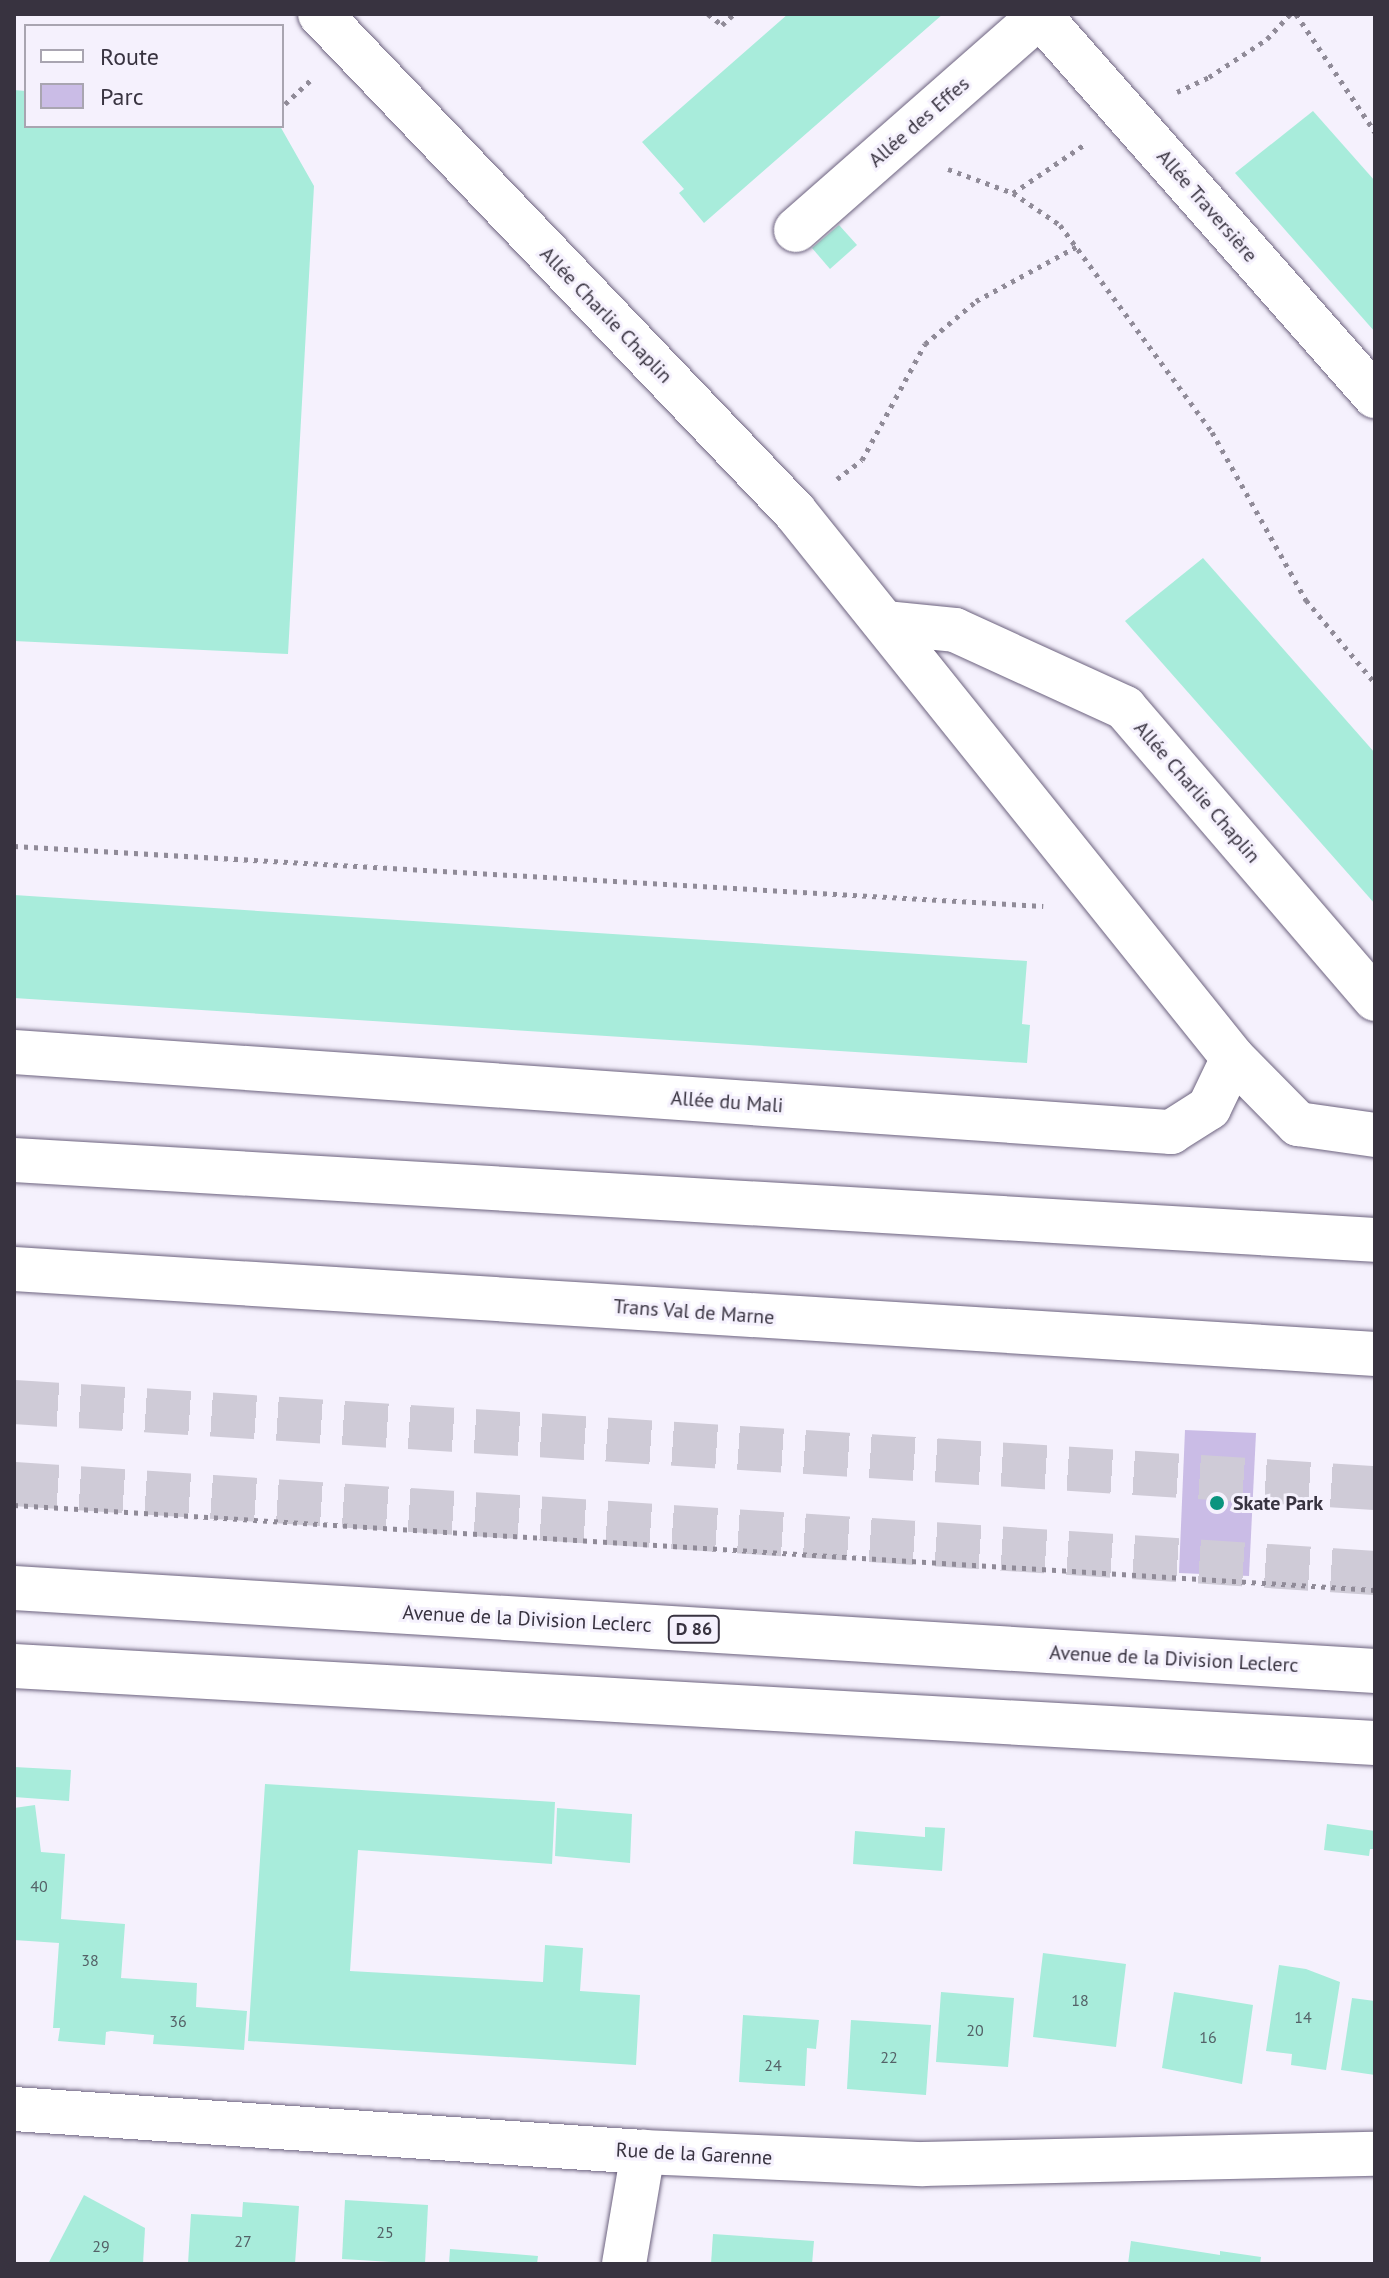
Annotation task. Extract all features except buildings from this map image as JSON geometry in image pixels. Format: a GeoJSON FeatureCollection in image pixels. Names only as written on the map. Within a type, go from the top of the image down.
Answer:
{"type":"FeatureCollection","features":[{"type":"Feature","properties":{"kind":"street","name":"Allée Charlie Chaplin"},"geometry":{"type":"LineString","coordinates":[[320,14],[795,512],[1233,1058]]}},
{"type":"Feature","properties":{"kind":"street","name":"Allée des Effes"},"geometry":{"type":"LineString","coordinates":[[796,230],[1041,15]]}},
{"type":"Feature","properties":{"kind":"street","name":"Allée Traversière"},"geometry":{"type":"LineString","coordinates":[[1041,15],[1375,396]]}},
{"type":"Feature","properties":{"kind":"street","name":"Allée Charlie Chaplin"},"geometry":{"type":"LineString","coordinates":[[885,623],[955,630],[1125,708],[1375,999]]}},
{"type":"Feature","properties":{"kind":"street","name":"Allée du Mali"},"geometry":{"type":"LineString","coordinates":[[14,1052],[1171,1132],[1209,1108],[1233,1058]]}},
{"type":"Feature","properties":{"kind":"street"},"geometry":{"type":"LineString","coordinates":[[1233,1058],[1298,1124],[1375,1135]]}},
{"type":"Feature","properties":{"kind":"street"},"geometry":{"type":"LineString","coordinates":[[14,1160],[1375,1240]]}},
{"type":"Feature","properties":{"kind":"street","name":"Trans Val de Marne"},"geometry":{"type":"LineString","coordinates":[[14,1269],[1375,1354]]}},
{"type":"Feature","properties":{"kind":"street","name":"Avenue de la Division Leclerc"},"geometry":{"type":"LineString","coordinates":[[14,1588],[1375,1671]]}},
{"type":"Feature","properties":{"kind":"street"},"geometry":{"type":"LineString","coordinates":[[14,1666],[1375,1743]]}},
{"type":"Feature","properties":{"kind":"street","name":"Rue de la Garenne"},"geometry":{"type":"LineString","coordinates":[[14,2109],[643,2152],[923,2164],[1375,2154]]}},
{"type":"Feature","properties":{"kind":"street"},"geometry":{"type":"LineString","coordinates":[[624,2264],[643,2152]]}},
{"type":"Feature","properties":{"kind":"path"},"geometry":{"type":"LineString","coordinates":[[708,14],[722,25],[734,14]]}},
{"type":"Feature","properties":{"kind":"path"},"geometry":{"type":"LineString","coordinates":[[1296,14],[1375,132]]}},
{"type":"Feature","properties":{"kind":"path"},"geometry":{"type":"LineString","coordinates":[[891,147],[1013,193],[1060,225],[1212,432],[1306,600],[1375,683]]}},
{"type":"Feature","properties":{"kind":"path"},"geometry":{"type":"LineString","coordinates":[[795,512],[862,460],[925,344],[976,301],[1076,247]]}},
{"type":"Feature","properties":{"kind":"path"},"geometry":{"type":"LineString","coordinates":[[14,846],[1076,908],[1103,897]]}},
{"type":"Feature","properties":{"kind":"path"},"geometry":{"type":"LineString","coordinates":[[14,1505],[1375,1590]]}},
{"type":"Feature","properties":{"kind":"green space","name":"Skate Park"},"geometry":{"type":"Polygon","coordinates":[[[1185,1430],[1256,1433],[1249,1576],[1179,1573],[1185,1430]]]}},
{"type":"Feature","properties":{"kind":"tunnel"},"geometry":{"type":"LineString","coordinates":[[14,1402],[1375,1488]]}},
{"type":"Feature","properties":{"kind":"tunnel"},"geometry":{"type":"LineString","coordinates":[[14,1484],[1375,1573]]}},
{"type":"Feature","properties":{"kind":"place","name":"Skate Park"},"geometry":{"type":"Point","coordinates":[1217,1503]}}]}
